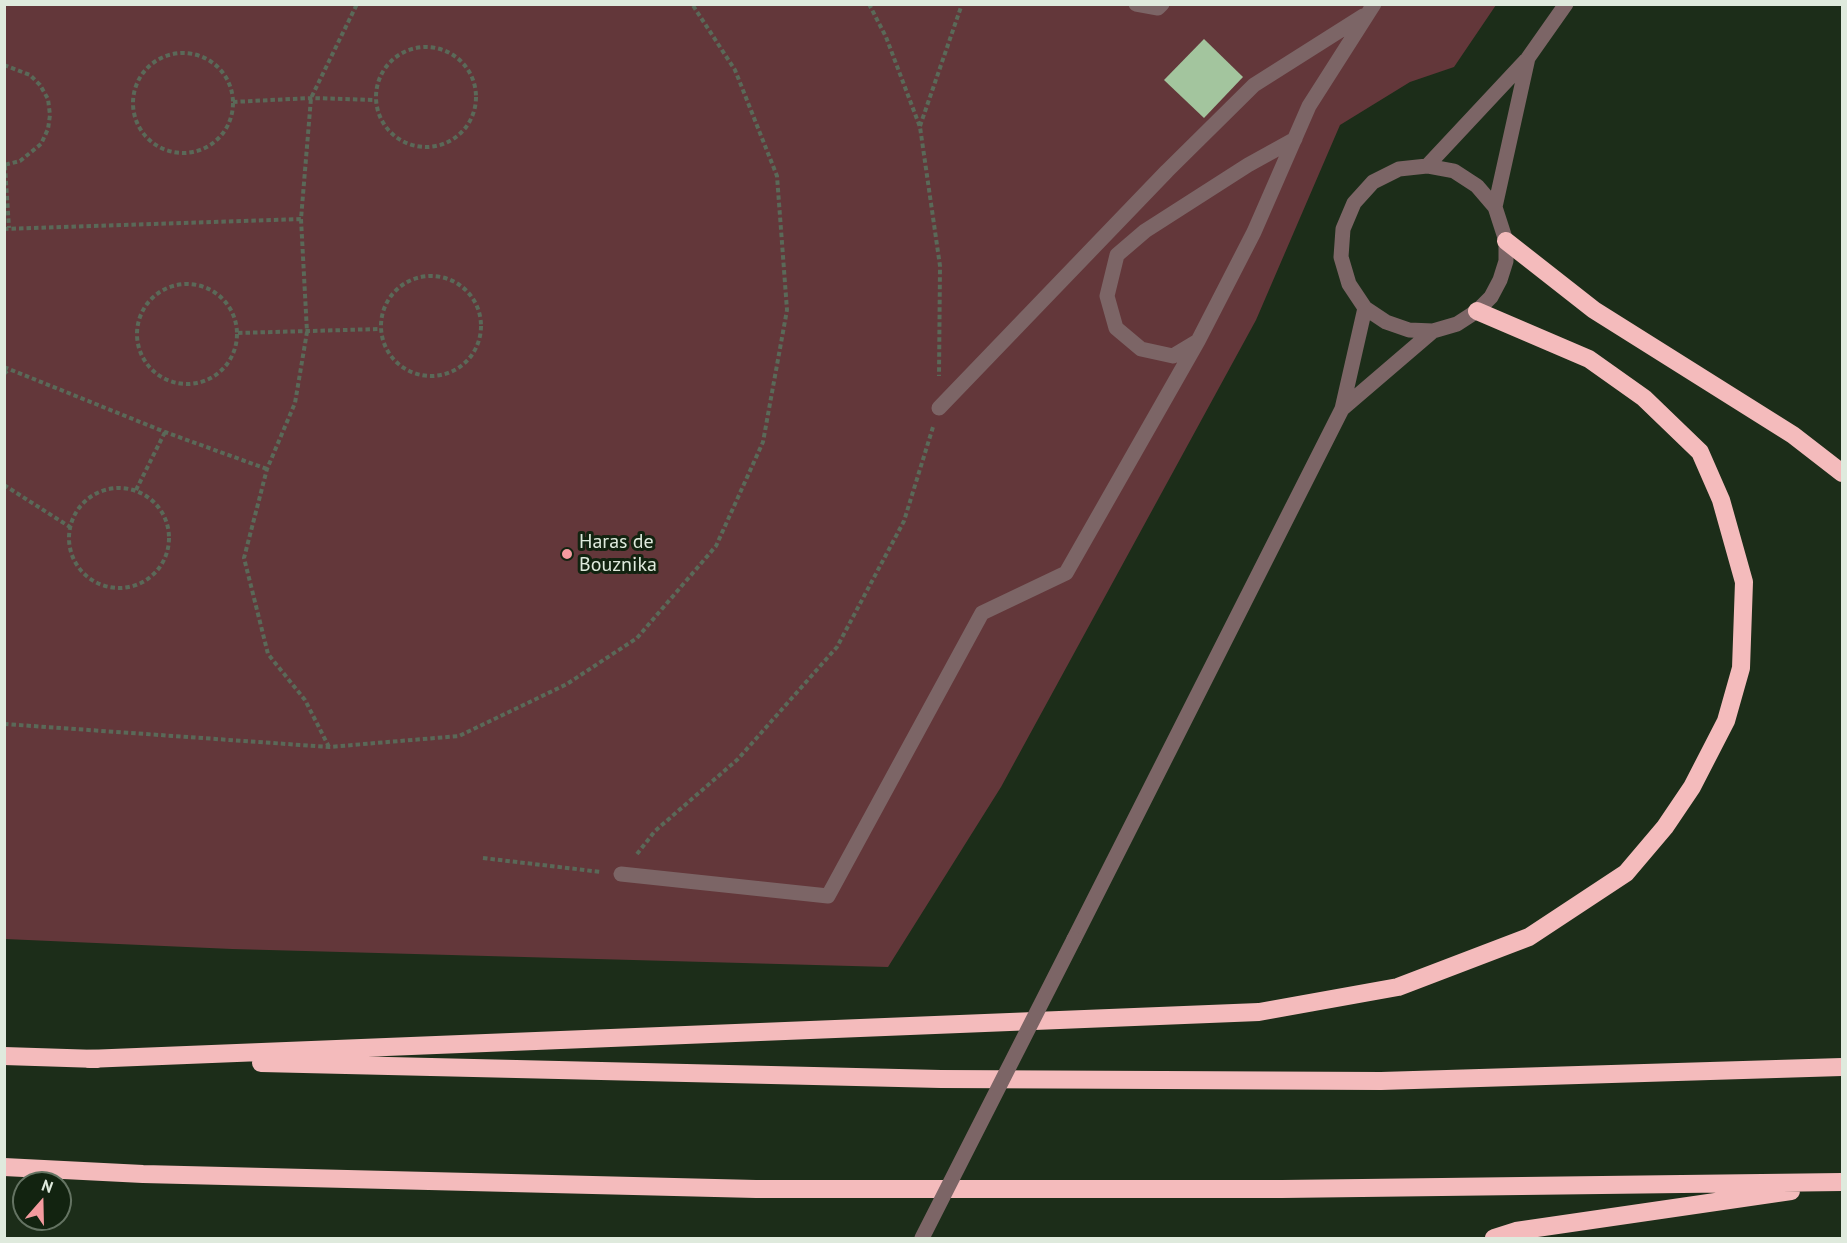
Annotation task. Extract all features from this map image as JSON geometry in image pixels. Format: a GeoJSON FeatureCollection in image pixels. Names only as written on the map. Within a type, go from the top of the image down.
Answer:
{"type":"FeatureCollection","features":[{"type":"Feature","properties":{"kind":"highway"},"geometry":{"type":"LineString","coordinates":[[1506,241],[1594,310],[1793,435],[1842,473]]}},
{"type":"Feature","properties":{"kind":"highway"},"geometry":{"type":"LineString","coordinates":[[87,1059],[1259,1012],[1398,987],[1529,937],[1626,873],[1665,827],[1692,788],[1726,722],[1741,668],[1744,582],[1721,500],[1700,452],[1644,398],[1589,359],[1477,311]]}},
{"type":"Feature","properties":{"kind":"highway"},"geometry":{"type":"LineString","coordinates":[[4,1056],[965,1079],[1381,1081],[1842,1067]]}},
{"type":"Feature","properties":{"kind":"highway"},"geometry":{"type":"LineString","coordinates":[[4,1167],[143,1174],[756,1189],[1282,1189],[1842,1183]]}},
{"type":"Feature","properties":{"kind":"highway"},"geometry":{"type":"LineString","coordinates":[[1494,1239],[1516,1231],[1842,1183]]}},
{"type":"Feature","properties":{"kind":"street"},"geometry":{"type":"LineString","coordinates":[[1136,4],[1158,8],[1162,4]]}},
{"type":"Feature","properties":{"kind":"street"},"geometry":{"type":"LineString","coordinates":[[1427,166],[1528,58],[1566,4]]}},
{"type":"Feature","properties":{"kind":"street"},"geometry":{"type":"LineString","coordinates":[[621,874],[828,896],[982,613],[1066,573],[1198,341],[1254,232],[1310,106],[1371,9]]}},
{"type":"Feature","properties":{"kind":"street"},"geometry":{"type":"LineString","coordinates":[[939,408],[1167,171],[1254,85],[1371,9]]}},
{"type":"Feature","properties":{"kind":"street"},"geometry":{"type":"LineString","coordinates":[[1495,207],[1528,58]]}},
{"type":"Feature","properties":{"kind":"street"},"geometry":{"type":"LineString","coordinates":[[1198,341],[1173,356],[1141,349],[1116,328],[1107,296],[1117,255],[1145,231],[1248,165],[1295,139]]}},
{"type":"Feature","properties":{"kind":"street"},"geometry":{"type":"LineString","coordinates":[[1427,166],[1454,171],[1477,186],[1495,207],[1506,241],[1506,261],[1500,280],[1491,297],[1477,311],[1457,324],[1433,331],[1409,330],[1386,322],[1365,308],[1349,284],[1341,257],[1343,229],[1354,203],[1373,182],[1399,169],[1427,166]]}},
{"type":"Feature","properties":{"kind":"street"},"geometry":{"type":"LineString","coordinates":[[922,1239],[1342,409],[1365,308]]}},
{"type":"Feature","properties":{"kind":"street"},"geometry":{"type":"LineString","coordinates":[[1342,409],[1433,331]]}},
{"type":"Feature","properties":{"kind":"path"},"geometry":{"type":"LineString","coordinates":[[329,747],[305,700],[268,654],[244,558],[267,469],[295,403],[307,332],[301,219],[311,98],[357,4]]}},
{"type":"Feature","properties":{"kind":"path"},"geometry":{"type":"LineString","coordinates":[[4,724],[329,747],[459,736],[567,684],[637,638],[716,546],[763,442],[787,310],[777,176],[735,70],[692,4]]}},
{"type":"Feature","properties":{"kind":"path"},"geometry":{"type":"LineString","coordinates":[[483,858],[621,874],[655,831],[738,759],[837,647],[904,521],[939,408],[940,266],[920,127],[886,37],[869,4]]}},
{"type":"Feature","properties":{"kind":"path"},"geometry":{"type":"LineString","coordinates":[[920,127],[962,4]]}},
{"type":"Feature","properties":{"kind":"path"},"geometry":{"type":"LineString","coordinates":[[429,46],[456,57],[467,68],[474,81],[476,96],[474,111],[468,125],[458,136],[433,147],[406,143],[394,136],[378,114],[375,100],[378,79],[390,61],[401,52],[429,46]]}},
{"type":"Feature","properties":{"kind":"path"},"geometry":{"type":"LineString","coordinates":[[185,52],[213,63],[224,73],[233,102],[231,117],[225,131],[204,149],[190,153],[177,153],[151,142],[135,120],[132,106],[138,79],[147,67],[158,58],[185,52]]}},
{"type":"Feature","properties":{"kind":"path"},"geometry":{"type":"LineString","coordinates":[[4,65],[30,75],[48,99],[50,115],[41,144],[20,161],[5,165],[7,229],[301,219]]}},
{"type":"Feature","properties":{"kind":"path"},"geometry":{"type":"LineString","coordinates":[[233,102],[311,98],[375,100]]}},
{"type":"Feature","properties":{"kind":"path"},"geometry":{"type":"LineString","coordinates":[[434,275],[461,285],[472,296],[479,310],[481,325],[479,340],[473,354],[452,372],[431,376],[411,372],[399,365],[383,343],[380,329],[386,301],[394,290],[419,276],[434,275]]}},
{"type":"Feature","properties":{"kind":"path"},"geometry":{"type":"LineString","coordinates":[[190,284],[218,294],[228,304],[236,318],[238,333],[236,348],[220,373],[195,384],[181,384],[156,374],[146,364],[137,337],[138,323],[151,298],[169,287],[190,284]]}},
{"type":"Feature","properties":{"kind":"path"},"geometry":{"type":"LineString","coordinates":[[238,333],[380,329]]}},
{"type":"Feature","properties":{"kind":"path"},"geometry":{"type":"LineString","coordinates":[[4,374],[7,368],[165,432],[267,469]]}},
{"type":"Feature","properties":{"kind":"path"},"geometry":{"type":"LineString","coordinates":[[136,490],[165,432]]}},
{"type":"Feature","properties":{"kind":"path"},"geometry":{"type":"LineString","coordinates":[[4,485],[70,527]]}},
{"type":"Feature","properties":{"kind":"path"},"geometry":{"type":"LineString","coordinates":[[108,488],[136,490],[150,497],[160,508],[167,522],[170,537],[168,552],[161,566],[140,584],[113,588],[88,577],[72,555],[70,527],[75,513],[94,493],[108,488]]}},
{"type":"Feature","properties":{"kind":"shaded area","name":"Haras de Bouznika"},"geometry":{"type":"Polygon","coordinates":[[[5,5],[1496,5],[1454,67],[1410,82],[1340,125],[1256,320],[1001,787],[888,967],[232,949],[5,939],[5,5]]]}},
{"type":"Feature","properties":{"kind":"building"},"geometry":{"type":"Polygon","coordinates":[[[1204,39],[1243,77],[1204,118],[1164,80],[1204,39]]]}},
{"type":"Feature","properties":{"kind":"place","name":"Haras de Bouznika"},"geometry":{"type":"Point","coordinates":[567,554]}}]}
